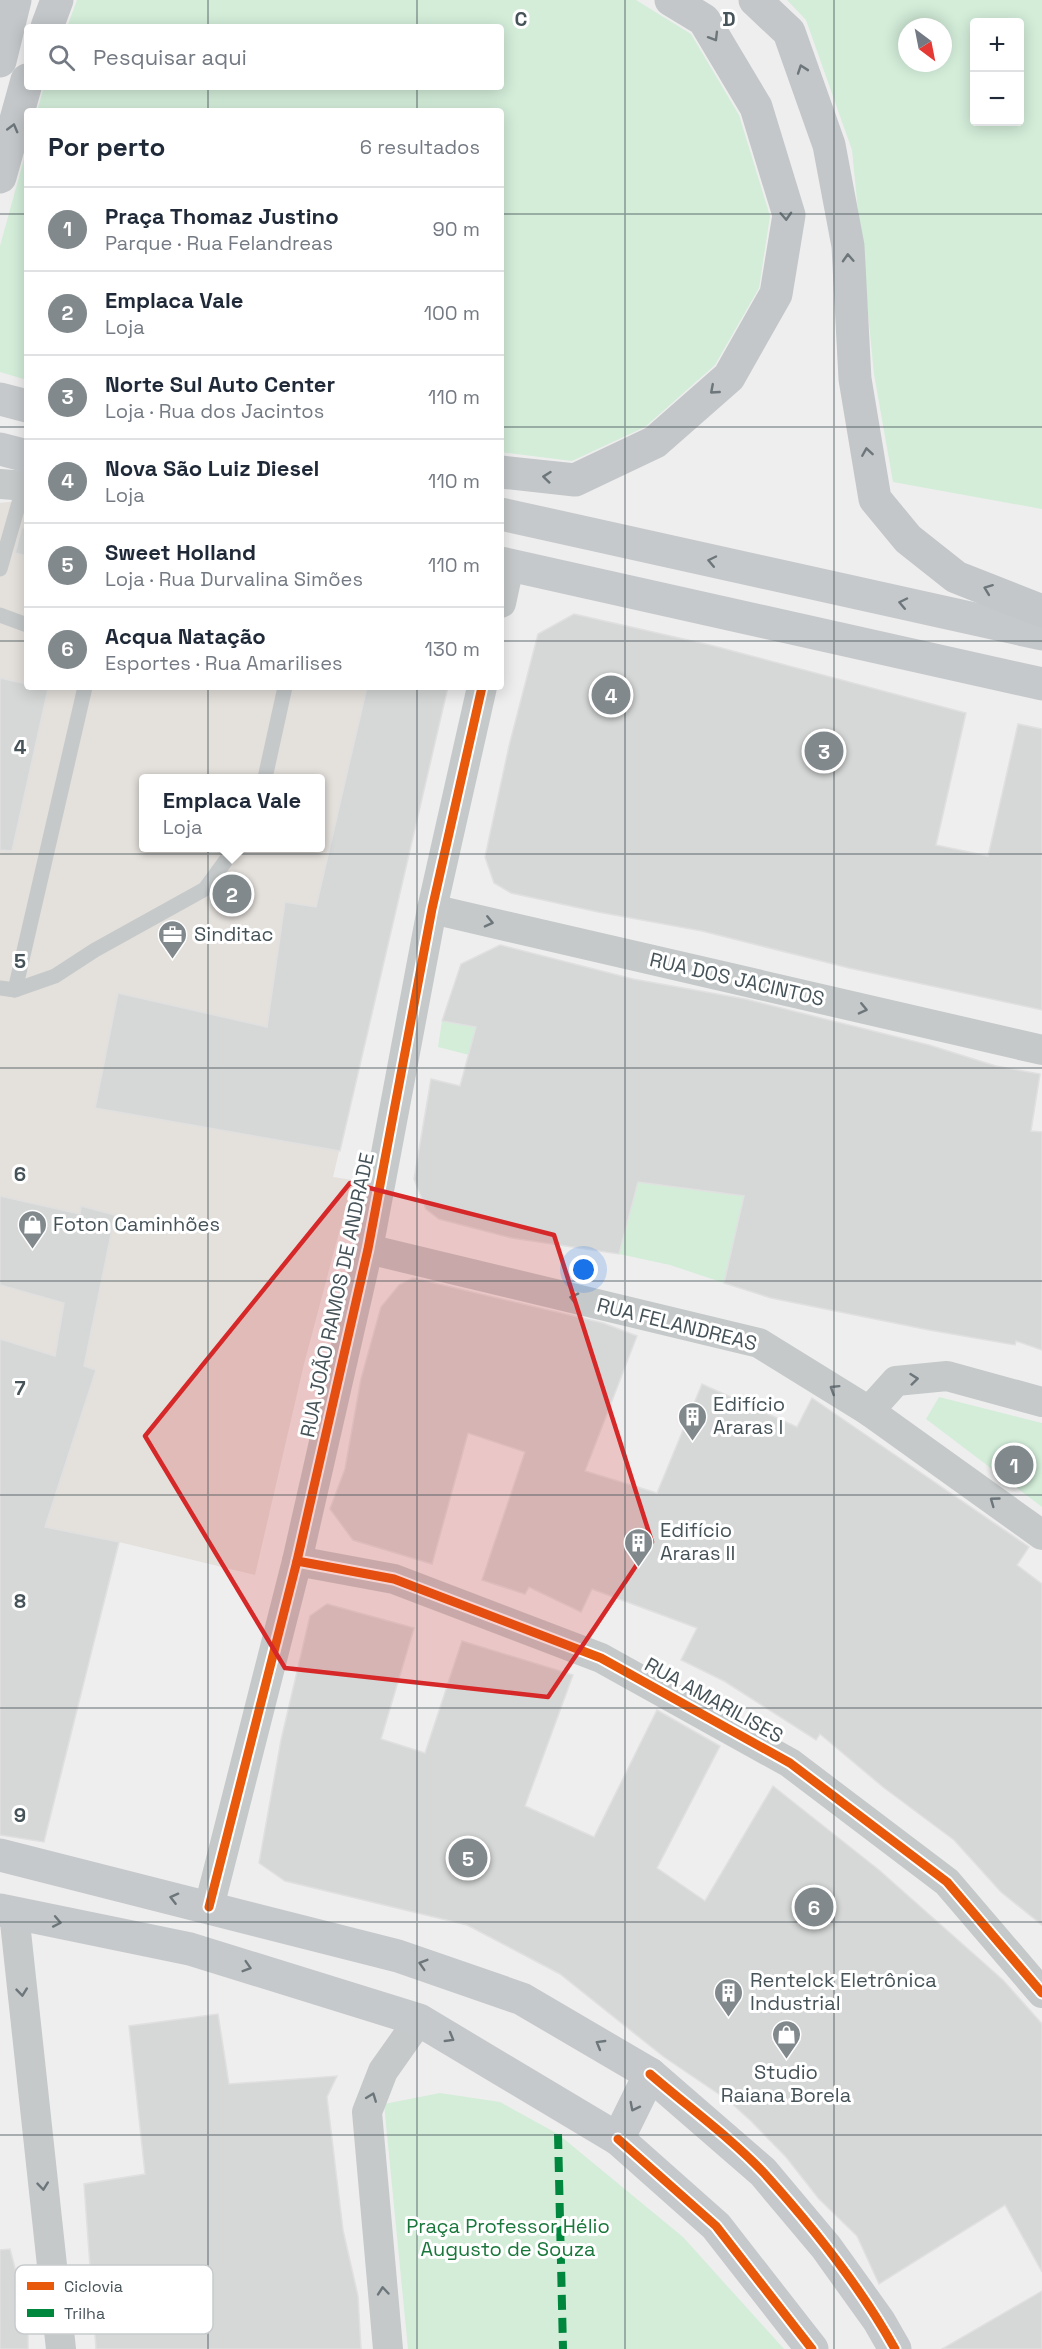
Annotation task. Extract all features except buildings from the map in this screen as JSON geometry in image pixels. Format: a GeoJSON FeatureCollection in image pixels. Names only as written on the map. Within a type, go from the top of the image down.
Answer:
{"type":"FeatureCollection","features":[{"type":"Feature","properties":{"kind":"main road"},"geometry":{"type":"LineString","coordinates":[[0,61],[15,0]]}},
{"type":"Feature","properties":{"kind":"main road"},"geometry":{"type":"LineString","coordinates":[[48,24],[57,0]]}},
{"type":"Feature","properties":{"kind":"main road"},"geometry":{"type":"LineString","coordinates":[[504,471],[575,480],[654,442],[729,377],[776,294],[789,215],[756,107],[704,20],[671,0]]}},
{"type":"Feature","properties":{"kind":"main road"},"geometry":{"type":"LineString","coordinates":[[755,0],[789,32],[829,145],[848,246],[855,380],[875,499],[908,539],[956,577],[1042,611]]}},
{"type":"Feature","properties":{"kind":"main road"},"geometry":{"type":"LineString","coordinates":[[0,177],[24,90]]}},
{"type":"Feature","properties":{"kind":"main road"},"geometry":{"type":"LineString","coordinates":[[0,399],[24,405]]}},
{"type":"Feature","properties":{"kind":"main road"},"geometry":{"type":"LineString","coordinates":[[0,449],[19,478]]}},
{"type":"Feature","properties":{"kind":"main road"},"geometry":{"type":"LineString","coordinates":[[504,515],[1042,634]]}},
{"type":"Feature","properties":{"kind":"main road"},"geometry":{"type":"LineString","coordinates":[[504,581],[1042,684]]}},
{"type":"Feature","properties":{"kind":"main road"},"geometry":{"type":"LineString","coordinates":[[0,1855],[398,1956],[522,1999],[650,2074],[763,2172],[826,2247],[874,2335],[895,2349]]}},
{"type":"Feature","properties":{"kind":"main road"},"geometry":{"type":"LineString","coordinates":[[7,1912],[190,1949],[419,2020],[618,2139],[716,2226],[812,2349]]}},
{"type":"Feature","properties":{"kind":"main road"},"geometry":{"type":"LineString","coordinates":[[618,2139],[650,2074]]}},
{"type":"Feature","properties":{"kind":"street"},"geometry":{"type":"LineString","coordinates":[[504,581],[962,680],[1042,694]]}},
{"type":"Feature","properties":{"kind":"street","name":"RUA JOÃO RAMOS DE ANDRADE"},"geometry":{"type":"LineString","coordinates":[[209,1907],[297,1561],[368,1249],[432,909],[481,690]]}},
{"type":"Feature","properties":{"kind":"street","name":"RUA DOS JACINTOS"},"geometry":{"type":"LineString","coordinates":[[432,909],[1042,1050]]}},
{"type":"Feature","properties":{"kind":"street","name":"RUA FELANDREAS"},"geometry":{"type":"LineString","coordinates":[[368,1249],[759,1343],[869,1411],[1042,1535]]}},
{"type":"Feature","properties":{"kind":"street"},"geometry":{"type":"LineString","coordinates":[[869,1411],[896,1381],[947,1376],[1042,1402]]}},
{"type":"Feature","properties":{"kind":"street","name":"RUA AMARILISES"},"geometry":{"type":"LineString","coordinates":[[297,1561],[394,1578],[601,1658],[790,1763],[947,1882],[1042,1993]]}},
{"type":"Feature","properties":{"kind":"street"},"geometry":{"type":"LineString","coordinates":[[7,1912],[51,2265]]}},
{"type":"Feature","properties":{"kind":"street"},"geometry":{"type":"LineString","coordinates":[[388,2349],[367,2112],[383,2071],[419,2020]]}},
{"type":"Feature","properties":{"kind":"street"},"geometry":{"type":"LineString","coordinates":[[59,2334],[61,2349]]}},
{"type":"Feature","properties":{"kind":"lane"},"geometry":{"type":"LineString","coordinates":[[0,569],[19,478]]}},
{"type":"Feature","properties":{"kind":"lane"},"geometry":{"type":"LineString","coordinates":[[0,615],[24,624]]}},
{"type":"Feature","properties":{"kind":"lane"},"geometry":{"type":"LineString","coordinates":[[84,690],[8,989],[55,976],[95,950],[205,890],[233,852]]}},
{"type":"Feature","properties":{"kind":"lane"},"geometry":{"type":"LineString","coordinates":[[266,774],[284,690]]}},
{"type":"Feature","properties":{"kind":"highlighted area"},"geometry":{"type":"Polygon","coordinates":[[[350,1183],[554,1235],[652,1542],[548,1697],[285,1668],[145,1436],[350,1183]]]}},
{"type":"Feature","properties":{"kind":"shaded area"},"geometry":{"type":"Polygon","coordinates":[[[24,500],[24,690],[447,690],[333,1177],[353,1180],[304,1364],[255,1575],[119,1542],[0,1518],[0,503],[24,500]]]}},
{"type":"Feature","properties":{"kind":"green space"},"geometry":{"type":"Polygon","coordinates":[[[77,0],[636,0],[691,34],[739,115],[770,216],[759,288],[715,365],[645,427],[572,461],[504,452],[504,108],[38,108],[43,90],[504,90],[504,24],[68,24],[77,0]]]}},
{"type":"Feature","properties":{"kind":"green space"},"geometry":{"type":"Polygon","coordinates":[[[787,0],[1042,0],[1042,509],[893,482],[874,374],[852,150],[806,20],[787,0]]]}},
{"type":"Feature","properties":{"kind":"green space"},"geometry":{"type":"Polygon","coordinates":[[[24,159],[24,379],[0,372],[0,246],[24,159]]]}},
{"type":"Feature","properties":{"kind":"green space"},"geometry":{"type":"Polygon","coordinates":[[[442,1021],[476,1027],[469,1055],[438,1047],[442,1021]]]}},
{"type":"Feature","properties":{"kind":"green space"},"geometry":{"type":"Polygon","coordinates":[[[638,1182],[744,1196],[724,1283],[670,1265],[619,1254],[638,1182]]]}},
{"type":"Feature","properties":{"kind":"green space"},"geometry":{"type":"Polygon","coordinates":[[[939,1397],[1042,1423],[1042,1507],[926,1419],[939,1397]]]}},
{"type":"Feature","properties":{"kind":"green space","name":"Praça Professor Hélio Augusto de Souza"},"geometry":{"type":"Polygon","coordinates":[[[440,2093],[500,2102],[558,2134],[683,2237],[784,2349],[408,2349],[384,2104],[440,2093]]]}},
{"type":"Feature","properties":{"kind":"marked path"},"geometry":{"type":"LineString","coordinates":[[558,2134],[563,2349]]}},
{"type":"Feature","properties":{"kind":"cycle path"},"geometry":{"type":"LineString","coordinates":[[209,1907],[297,1561],[368,1249],[432,909],[481,690]]}},
{"type":"Feature","properties":{"kind":"cycle path"},"geometry":{"type":"LineString","coordinates":[[297,1561],[394,1579],[601,1658],[790,1763],[947,1882],[1042,1993]]}},
{"type":"Feature","properties":{"kind":"cycle path"},"geometry":{"type":"LineString","coordinates":[[650,2074],[723,2135],[764,2173],[834,2257],[867,2302],[895,2349]]}},
{"type":"Feature","properties":{"kind":"cycle path"},"geometry":{"type":"LineString","coordinates":[[618,2139],[716,2226],[812,2349]]}},
{"type":"Feature","properties":{"kind":"place","name":"Nova São Luiz Diesel"},"geometry":{"type":"Point","coordinates":[611,695]}},
{"type":"Feature","properties":{"kind":"place","name":"Norte Sul Auto Center"},"geometry":{"type":"Point","coordinates":[824,751]}},
{"type":"Feature","properties":{"kind":"place","name":"Emplaca Vale"},"geometry":{"type":"Point","coordinates":[232,894]}},
{"type":"Feature","properties":{"kind":"place","name":"Sinditac"},"geometry":{"type":"Point","coordinates":[173,960]}},
{"type":"Feature","properties":{"kind":"place","name":"Foton Caminhões"},"geometry":{"type":"Point","coordinates":[32,1250]}},
{"type":"Feature","properties":{"kind":"place","name":"Edifício Araras I"},"geometry":{"type":"Point","coordinates":[692,1442]}},
{"type":"Feature","properties":{"kind":"place","name":"Praça Thomaz Justino"},"geometry":{"type":"Point","coordinates":[1014,1465]}},
{"type":"Feature","properties":{"kind":"place","name":"Edifício Araras II"},"geometry":{"type":"Point","coordinates":[639,1568]}},
{"type":"Feature","properties":{"kind":"place","name":"Sweet Holland"},"geometry":{"type":"Point","coordinates":[468,1858]}},
{"type":"Feature","properties":{"kind":"place","name":"Acqua Natação"},"geometry":{"type":"Point","coordinates":[814,1907]}},
{"type":"Feature","properties":{"kind":"place","name":"Rentelck Eletrônica Industrial"},"geometry":{"type":"Point","coordinates":[729,2018]}},
{"type":"Feature","properties":{"kind":"place","name":"Studio Raiana Borela"},"geometry":{"type":"Point","coordinates":[786,2060]}}]}
